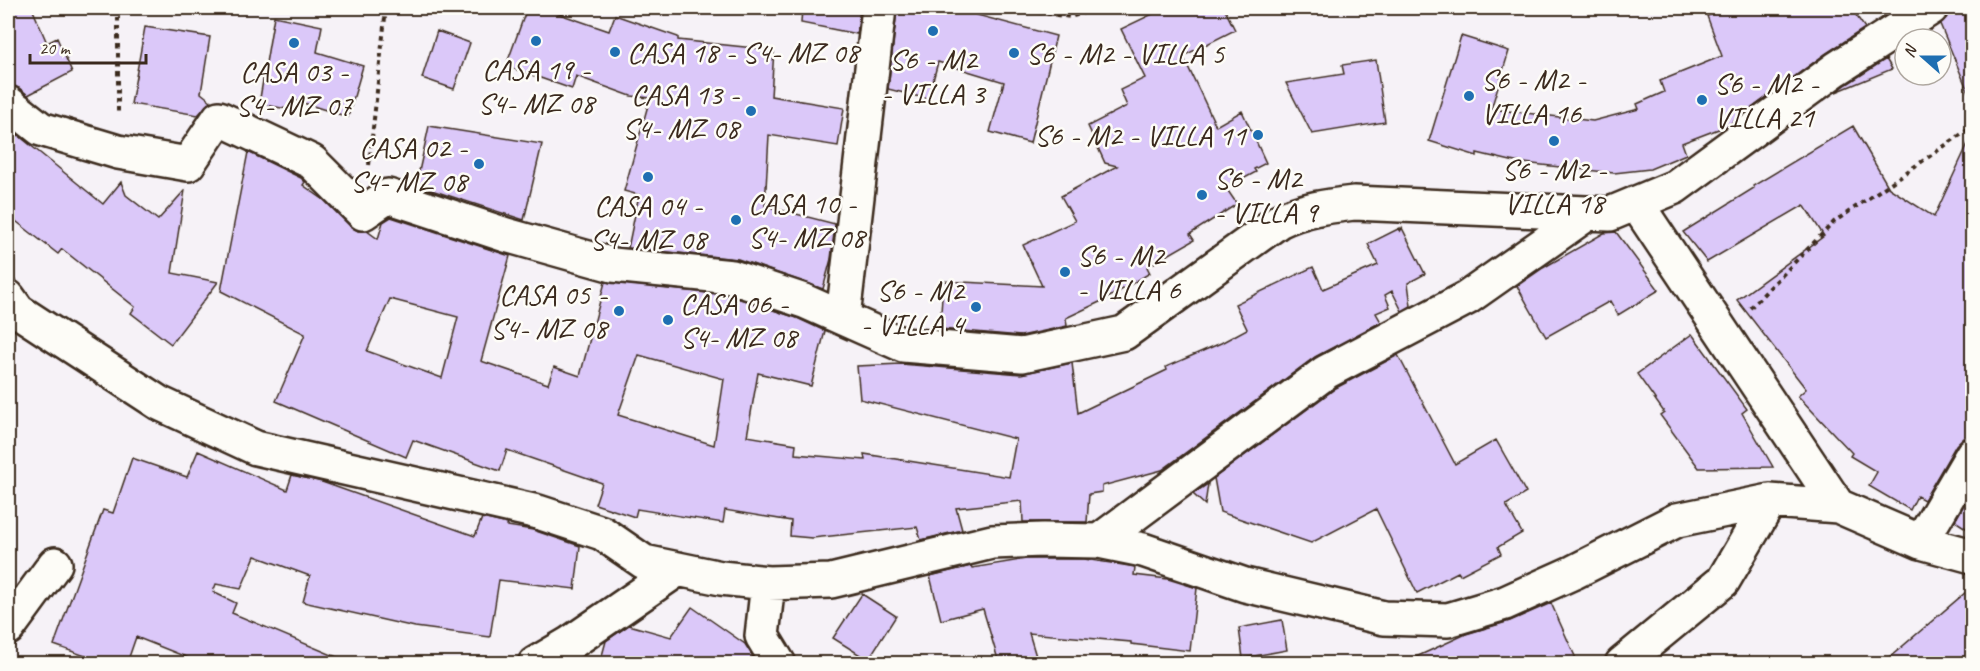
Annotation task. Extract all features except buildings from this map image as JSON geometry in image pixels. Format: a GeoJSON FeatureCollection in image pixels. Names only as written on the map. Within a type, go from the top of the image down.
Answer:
{"type":"FeatureCollection","features":[{"type":"Feature","properties":{"kind":"street"},"geometry":{"type":"LineString","coordinates":[[843,317],[879,8]]}},
{"type":"Feature","properties":{"kind":"street"},"geometry":{"type":"LineString","coordinates":[[8,103],[41,129],[118,152],[188,164],[219,118],[312,162],[363,213],[388,196],[506,235],[613,265],[732,277],[843,317],[903,345],[1022,355],[1124,333],[1279,221],[1295,213],[1354,203],[1610,214],[1675,187],[1836,69],[1931,8]]}},
{"type":"Feature","properties":{"kind":"street"},"geometry":{"type":"LineString","coordinates":[[1636,203],[1838,506]]}},
{"type":"Feature","properties":{"kind":"street"},"geometry":{"type":"LineString","coordinates":[[1099,541],[1326,372],[1467,297],[1588,213]]}},
{"type":"Feature","properties":{"kind":"street"},"geometry":{"type":"LineString","coordinates":[[11,313],[159,403],[256,448],[538,512],[602,533],[644,562],[721,578],[768,583],[831,581],[992,542],[1099,541],[1143,550],[1245,585],[1384,618],[1448,620],[1506,603],[1574,572],[1677,520],[1770,501],[1838,506],[1921,542],[1972,556]]}},
{"type":"Feature","properties":{"kind":"street"},"geometry":{"type":"LineString","coordinates":[[1921,542],[1972,455]]}},
{"type":"Feature","properties":{"kind":"street"},"geometry":{"type":"LineString","coordinates":[[1622,663],[1723,582],[1770,501]]}},
{"type":"Feature","properties":{"kind":"street"},"geometry":{"type":"LineString","coordinates":[[8,628],[54,564]]}},
{"type":"Feature","properties":{"kind":"street"},"geometry":{"type":"LineString","coordinates":[[535,663],[569,644],[678,569]]}},
{"type":"Feature","properties":{"kind":"street"},"geometry":{"type":"LineString","coordinates":[[768,583],[762,636],[779,663]]}},
{"type":"Feature","properties":{"kind":"path"},"geometry":{"type":"LineString","coordinates":[[118,8],[118,152]]}},
{"type":"Feature","properties":{"kind":"path"},"geometry":{"type":"LineString","coordinates":[[363,213],[386,8]]}},
{"type":"Feature","properties":{"kind":"path"},"geometry":{"type":"LineString","coordinates":[[1011,8],[1070,17],[1101,8]]}},
{"type":"Feature","properties":{"kind":"path"},"geometry":{"type":"LineString","coordinates":[[1724,335],[1834,222],[1972,127]]}},
{"type":"Feature","properties":{"kind":"place","name":"S6 - M2 - VILLA 3"},"geometry":{"type":"Point","coordinates":[933,31]}},
{"type":"Feature","properties":{"kind":"place","name":"CASA 19 - S4- MZ 08"},"geometry":{"type":"Point","coordinates":[536,41]}},
{"type":"Feature","properties":{"kind":"place","name":"CASA 03 - S4- MZ 07"},"geometry":{"type":"Point","coordinates":[294,43]}},
{"type":"Feature","properties":{"kind":"place","name":"CASA 18 - S4- MZ 08"},"geometry":{"type":"Point","coordinates":[615,52]}},
{"type":"Feature","properties":{"kind":"place","name":"S6 - M2 - VILLA 5"},"geometry":{"type":"Point","coordinates":[1014,53]}},
{"type":"Feature","properties":{"kind":"place","name":"S6 - M2 - VILLA 16"},"geometry":{"type":"Point","coordinates":[1469,96]}},
{"type":"Feature","properties":{"kind":"place","name":"S6 - M2 - VILLA 21"},"geometry":{"type":"Point","coordinates":[1702,100]}},
{"type":"Feature","properties":{"kind":"place","name":"CASA 13 - S4- MZ 08"},"geometry":{"type":"Point","coordinates":[751,111]}},
{"type":"Feature","properties":{"kind":"place","name":"S6 - M2 - VILLA 11"},"geometry":{"type":"Point","coordinates":[1258,135]}},
{"type":"Feature","properties":{"kind":"place","name":"S6 - M2 - VILLA 18"},"geometry":{"type":"Point","coordinates":[1554,141]}},
{"type":"Feature","properties":{"kind":"place","name":"CASA 02 - S4- MZ 08"},"geometry":{"type":"Point","coordinates":[479,164]}},
{"type":"Feature","properties":{"kind":"place","name":"CASA 04 - S4- MZ 08"},"geometry":{"type":"Point","coordinates":[648,177]}},
{"type":"Feature","properties":{"kind":"place","name":"S6 - M2 - VILLA 9"},"geometry":{"type":"Point","coordinates":[1202,195]}},
{"type":"Feature","properties":{"kind":"place","name":"CASA 10 - S4- MZ 08"},"geometry":{"type":"Point","coordinates":[736,220]}},
{"type":"Feature","properties":{"kind":"place","name":"S6 - M2 - VILLA 6"},"geometry":{"type":"Point","coordinates":[1065,272]}},
{"type":"Feature","properties":{"kind":"place","name":"S6 - M2 - VILLA 4"},"geometry":{"type":"Point","coordinates":[976,307]}},
{"type":"Feature","properties":{"kind":"place","name":"CASA 05 - S4- MZ 08"},"geometry":{"type":"Point","coordinates":[619,311]}},
{"type":"Feature","properties":{"kind":"place","name":"CASA 06 - S4- MZ 08"},"geometry":{"type":"Point","coordinates":[668,320]}}]}
